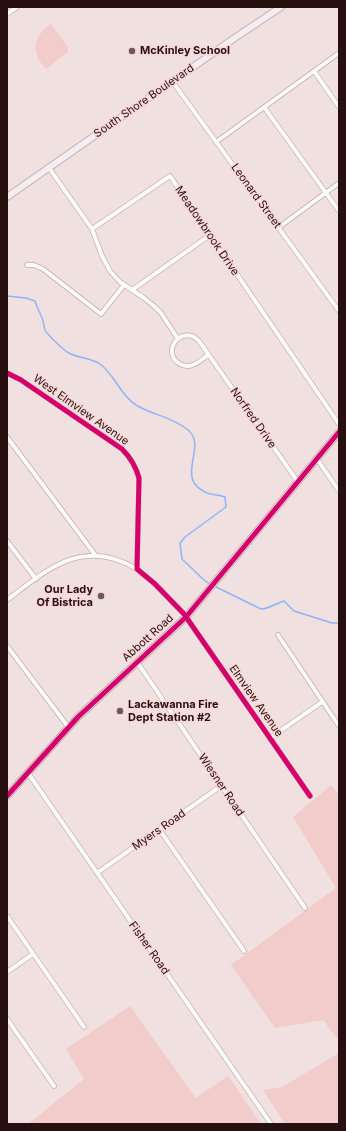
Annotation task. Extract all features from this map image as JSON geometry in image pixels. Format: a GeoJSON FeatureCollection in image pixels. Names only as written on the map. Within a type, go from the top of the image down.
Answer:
{"type":"FeatureCollection","features":[{"type":"Feature","properties":{"kind":"street"},"geometry":{"type":"LineString","coordinates":[[7,14],[17,7]]}},
{"type":"Feature","properties":{"kind":"street","name":"South Shore Boulevard"},"geometry":{"type":"LineString","coordinates":[[7,197],[281,7]]}},
{"type":"Feature","properties":{"kind":"street"},"geometry":{"type":"LineString","coordinates":[[216,142],[339,53]]}},
{"type":"Feature","properties":{"kind":"street"},"geometry":{"type":"LineString","coordinates":[[314,71],[339,107]]}},
{"type":"Feature","properties":{"kind":"street","name":"Leonard Street"},"geometry":{"type":"LineString","coordinates":[[172,82],[339,311]]}},
{"type":"Feature","properties":{"kind":"street"},"geometry":{"type":"LineString","coordinates":[[264,107],[339,211]]}},
{"type":"Feature","properties":{"kind":"street"},"geometry":{"type":"LineString","coordinates":[[49,168],[92,229],[106,264],[114,277],[144,298],[161,313],[178,338],[173,344],[172,348],[173,357],[178,364],[183,366],[192,366],[208,355]]}},
{"type":"Feature","properties":{"kind":"street","name":"Meadowbrook Drive"},"geometry":{"type":"LineString","coordinates":[[92,229],[170,176],[339,424]]}},
{"type":"Feature","properties":{"kind":"street"},"geometry":{"type":"LineString","coordinates":[[278,228],[339,183]]}},
{"type":"Feature","properties":{"kind":"street"},"geometry":{"type":"LineString","coordinates":[[132,290],[210,235]]}},
{"type":"Feature","properties":{"kind":"street"},"geometry":{"type":"LineString","coordinates":[[27,265],[34,265],[43,268],[101,314],[124,285]]}},
{"type":"Feature","properties":{"kind":"street","name":"Norfred Drive"},"geometry":{"type":"LineString","coordinates":[[178,338],[188,336],[197,339],[298,482]]}},
{"type":"Feature","properties":{"kind":"street","name":"West Elmview Avenue"},"geometry":{"type":"LineString","coordinates":[[7,373],[21,380],[122,449],[135,466],[139,478],[137,569]]}},
{"type":"Feature","properties":{"kind":"street","name":"Abbott Road"},"geometry":{"type":"LineString","coordinates":[[7,796],[69,728],[186,617],[339,432]]}},
{"type":"Feature","properties":{"kind":"street"},"geometry":{"type":"LineString","coordinates":[[7,436],[96,556]]}},
{"type":"Feature","properties":{"kind":"street"},"geometry":{"type":"LineString","coordinates":[[317,459],[339,491]]}},
{"type":"Feature","properties":{"kind":"street"},"geometry":{"type":"LineString","coordinates":[[7,541],[36,579]]}},
{"type":"Feature","properties":{"kind":"street"},"geometry":{"type":"LineString","coordinates":[[7,600],[61,563],[80,557],[96,556],[116,559],[137,569],[155,584],[186,617]]}},
{"type":"Feature","properties":{"kind":"street","name":"Elmview Avenue"},"geometry":{"type":"LineString","coordinates":[[186,617],[310,796]]}},
{"type":"Feature","properties":{"kind":"street"},"geometry":{"type":"LineString","coordinates":[[278,635],[339,726]]}},
{"type":"Feature","properties":{"kind":"street"},"geometry":{"type":"LineString","coordinates":[[7,646],[69,728]]}},
{"type":"Feature","properties":{"kind":"street","name":"Wiesner Road"},"geometry":{"type":"LineString","coordinates":[[137,662],[305,908]]}},
{"type":"Feature","properties":{"kind":"street"},"geometry":{"type":"LineString","coordinates":[[270,738],[322,702]]}},
{"type":"Feature","properties":{"kind":"street","name":"Fisher Road"},"geometry":{"type":"LineString","coordinates":[[28,773],[271,1124]]}},
{"type":"Feature","properties":{"kind":"street","name":"Myers Road"},"geometry":{"type":"LineString","coordinates":[[97,873],[221,786]]}},
{"type":"Feature","properties":{"kind":"street"},"geometry":{"type":"LineString","coordinates":[[160,829],[244,951]]}},
{"type":"Feature","properties":{"kind":"street"},"geometry":{"type":"LineString","coordinates":[[7,916],[84,1027]]}},
{"type":"Feature","properties":{"kind":"street"},"geometry":{"type":"LineString","coordinates":[[7,972],[33,954]]}},
{"type":"Feature","properties":{"kind":"street"},"geometry":{"type":"LineString","coordinates":[[7,1019],[54,1086]]}},
{"type":"Feature","properties":{"kind":"shaded area"},"geometry":{"type":"Polygon","coordinates":[[[51,24],[68,47],[68,52],[46,69],[38,57],[36,46],[38,37],[51,24]]]}},
{"type":"Feature","properties":{"kind":"shaded area"},"geometry":{"type":"Polygon","coordinates":[[[331,785],[339,795],[339,1041],[323,1020],[275,1028],[231,965],[336,888],[293,817],[331,785]]]}},
{"type":"Feature","properties":{"kind":"shaded area"},"geometry":{"type":"Polygon","coordinates":[[[130,1006],[196,1098],[228,1076],[261,1124],[28,1124],[84,1079],[66,1049],[130,1006]]]}},
{"type":"Feature","properties":{"kind":"shaded area"},"geometry":{"type":"Polygon","coordinates":[[[339,1053],[339,1124],[285,1124],[263,1090],[282,1087],[339,1053]]]}},
{"type":"Feature","properties":{"kind":"waterway"},"geometry":{"type":"LineString","coordinates":[[7,296],[26,298],[35,301],[45,330],[63,349],[73,355],[93,360],[100,364],[110,374],[130,401],[142,408],[176,422],[188,430],[193,437],[195,445],[191,473],[193,481],[199,488],[210,494],[225,497],[226,507],[185,537],[180,543],[182,559],[211,585]]}},
{"type":"Feature","properties":{"kind":"waterway"},"geometry":{"type":"LineString","coordinates":[[214,586],[261,609],[284,601],[294,611],[332,623],[339,623]]}},
{"type":"Feature","properties":{"kind":"cycle path"},"geometry":{"type":"LineString","coordinates":[[7,373],[21,380],[122,449],[130,459],[139,478],[137,569],[155,584],[184,614],[310,796]]}},
{"type":"Feature","properties":{"kind":"cycle path"},"geometry":{"type":"LineString","coordinates":[[7,796],[78,717],[186,617],[339,432]]}},
{"type":"Feature","properties":{"kind":"place","name":"McKinley School"},"geometry":{"type":"Point","coordinates":[132,51]}},
{"type":"Feature","properties":{"kind":"place","name":"Our Lady Of Bistrica"},"geometry":{"type":"Point","coordinates":[101,596]}},
{"type":"Feature","properties":{"kind":"place","name":"Lackawanna Fire Dept Station #2"},"geometry":{"type":"Point","coordinates":[120,711]}}]}
